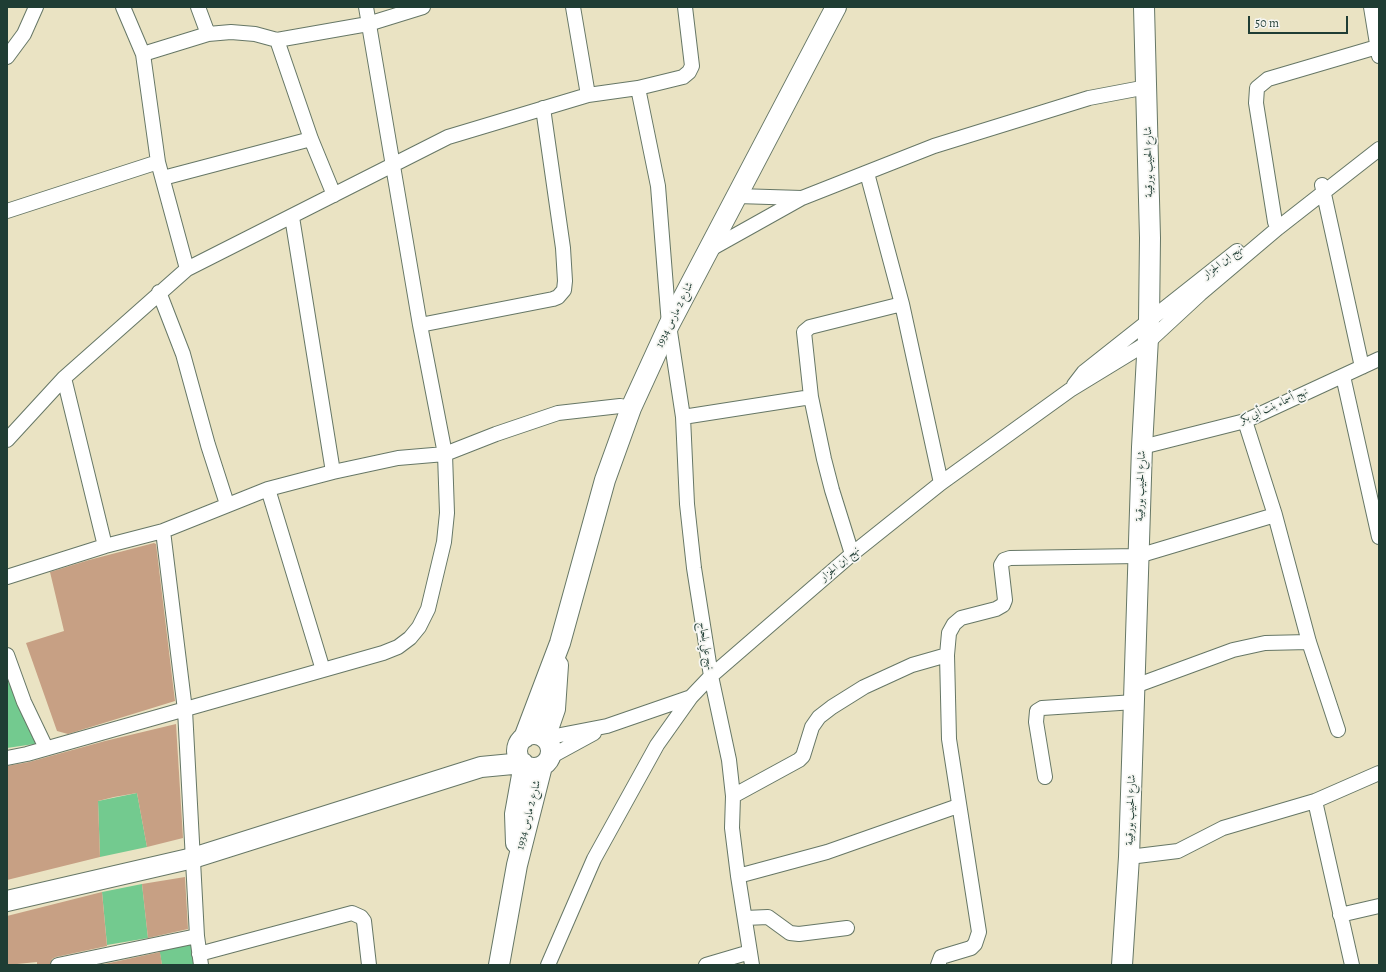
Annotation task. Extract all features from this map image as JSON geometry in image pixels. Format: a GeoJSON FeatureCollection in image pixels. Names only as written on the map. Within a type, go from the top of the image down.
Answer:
{"type":"FeatureCollection","features":[{"type":"Feature","properties":{"kind":"street"},"geometry":{"type":"LineString","coordinates":[[9,48],[24,34],[36,7]]}},
{"type":"Feature","properties":{"kind":"street"},"geometry":{"type":"LineString","coordinates":[[123,7],[143,54],[158,162],[164,178],[187,269]]}},
{"type":"Feature","properties":{"kind":"street"},"geometry":{"type":"LineString","coordinates":[[198,7],[208,34]]}},
{"type":"Feature","properties":{"kind":"street"},"geometry":{"type":"LineString","coordinates":[[7,758],[185,710],[383,653],[398,647],[410,638],[419,627],[428,609],[444,542],[447,513],[445,454],[420,325],[366,7]]}},
{"type":"Feature","properties":{"kind":"street"},"geometry":{"type":"LineString","coordinates":[[143,54],[208,34],[243,33],[277,40],[368,24],[423,7]]}},
{"type":"Feature","properties":{"kind":"street"},"geometry":{"type":"LineString","coordinates":[[573,7],[588,95]]}},
{"type":"Feature","properties":{"kind":"street"},"geometry":{"type":"LineString","coordinates":[[7,440],[64,378],[159,292],[187,269],[448,137],[588,95],[638,88],[683,77],[689,72],[692,66],[685,7]]}},
{"type":"Feature","properties":{"kind":"street","name":"شارع 2 مارس 1934"},"geometry":{"type":"LineString","coordinates":[[499,965],[517,865],[533,753],[554,709],[560,643],[605,480],[632,408],[669,325],[836,7]]}},
{"type":"Feature","properties":{"kind":"street","name":"شارع الحبيب بورقيبة"},"geometry":{"type":"LineString","coordinates":[[1122,965],[1129,857],[1142,447],[1149,320],[1150,238],[1144,7]]}},
{"type":"Feature","properties":{"kind":"street"},"geometry":{"type":"LineString","coordinates":[[1277,225],[1256,103],[1257,88],[1268,79],[1378,52],[1371,7]]}},
{"type":"Feature","properties":{"kind":"street"},"geometry":{"type":"LineString","coordinates":[[277,40],[312,139],[334,195]]}},
{"type":"Feature","properties":{"kind":"street","name":"نهج علي بلحاج"},"geometry":{"type":"LineString","coordinates":[[638,88],[658,186],[669,325],[683,417],[687,504],[694,568],[711,676],[729,760],[733,796],[732,828],[751,959]]}},
{"type":"Feature","properties":{"kind":"street"},"geometry":{"type":"LineString","coordinates":[[707,251],[802,198],[934,146],[1089,98],[1147,88]]}},
{"type":"Feature","properties":{"kind":"street"},"geometry":{"type":"LineString","coordinates":[[420,325],[553,299],[558,297],[564,290],[565,281],[563,248],[543,108]]}},
{"type":"Feature","properties":{"kind":"street","name":"نهج ابن الجزار"},"geometry":{"type":"LineString","coordinates":[[1070,390],[1084,372],[1149,320],[1277,225],[1323,188],[1379,138]]}},
{"type":"Feature","properties":{"kind":"street"},"geometry":{"type":"LineString","coordinates":[[164,178],[312,139]]}},
{"type":"Feature","properties":{"kind":"street","name":"نهج ابن الجزار"},"geometry":{"type":"LineString","coordinates":[[1323,188],[1379,149]]}},
{"type":"Feature","properties":{"kind":"street"},"geometry":{"type":"LineString","coordinates":[[7,211],[158,162]]}},
{"type":"Feature","properties":{"kind":"street"},"geometry":{"type":"LineString","coordinates":[[867,173],[902,304],[941,483]]}},
{"type":"Feature","properties":{"kind":"street"},"geometry":{"type":"LineString","coordinates":[[1323,188],[1362,367]]}},
{"type":"Feature","properties":{"kind":"street"},"geometry":{"type":"LineString","coordinates":[[737,196],[802,198]]}},
{"type":"Feature","properties":{"kind":"street"},"geometry":{"type":"LineString","coordinates":[[292,217],[333,472]]}},
{"type":"Feature","properties":{"kind":"street","name":"نهج ابن الجزار"},"geometry":{"type":"LineString","coordinates":[[607,726],[691,697],[711,676],[852,554],[941,483],[1070,390],[1147,343],[1277,225]]}},
{"type":"Feature","properties":{"kind":"street"},"geometry":{"type":"LineString","coordinates":[[159,292],[183,354],[208,445],[227,504]]}},
{"type":"Feature","properties":{"kind":"street"},"geometry":{"type":"LineString","coordinates":[[852,554],[832,490],[812,397],[803,338],[806,329],[902,304]]}},
{"type":"Feature","properties":{"kind":"street","name":"نهج أسماء بنت أبي بكر"},"geometry":{"type":"LineString","coordinates":[[1142,447],[1245,421],[1379,359]]}},
{"type":"Feature","properties":{"kind":"street"},"geometry":{"type":"LineString","coordinates":[[1343,376],[1379,537]]}},
{"type":"Feature","properties":{"kind":"street"},"geometry":{"type":"LineString","coordinates":[[64,378],[105,546]]}},
{"type":"Feature","properties":{"kind":"street"},"geometry":{"type":"LineString","coordinates":[[683,417],[812,397]]}},
{"type":"Feature","properties":{"kind":"street"},"geometry":{"type":"LineString","coordinates":[[7,577],[105,546],[163,531],[227,504],[268,489],[333,472],[398,458],[445,454],[496,434],[558,413],[620,406],[632,408]]}},
{"type":"Feature","properties":{"kind":"street"},"geometry":{"type":"LineString","coordinates":[[1245,421],[1275,515],[1309,642],[1338,730]]}},
{"type":"Feature","properties":{"kind":"street"},"geometry":{"type":"LineString","coordinates":[[268,489],[323,670]]}},
{"type":"Feature","properties":{"kind":"street"},"geometry":{"type":"LineString","coordinates":[[938,965],[941,957],[971,948],[975,944],[979,932],[958,806],[949,739],[947,655],[949,633],[954,624],[961,618],[996,609],[1003,605],[1005,600],[1001,565],[1004,560],[1016,556],[1138,556],[1275,515]]}},
{"type":"Feature","properties":{"kind":"street"},"geometry":{"type":"LineString","coordinates":[[163,531],[185,710],[197,936],[200,959],[352,913],[361,917],[364,921],[369,965]]}},
{"type":"Feature","properties":{"kind":"street"},"geometry":{"type":"LineString","coordinates":[[1045,777],[1036,722],[1037,711],[1042,708],[1135,694],[1233,650],[1265,643],[1309,642]]}},
{"type":"Feature","properties":{"kind":"street"},"geometry":{"type":"LineString","coordinates":[[7,655],[24,702],[46,748]]}},
{"type":"Feature","properties":{"kind":"street"},"geometry":{"type":"LineString","coordinates":[[733,796],[799,760],[803,756],[812,727],[819,717],[832,707],[864,687],[912,665],[947,655]]}},
{"type":"Feature","properties":{"kind":"street"},"geometry":{"type":"LineString","coordinates":[[548,965],[594,859],[657,745],[691,697]]}},
{"type":"Feature","properties":{"kind":"street"},"geometry":{"type":"LineString","coordinates":[[533,753],[607,726]]}},
{"type":"Feature","properties":{"kind":"street"},"geometry":{"type":"LineString","coordinates":[[7,900],[193,858],[481,767],[533,753],[607,726]]}},
{"type":"Feature","properties":{"kind":"street"},"geometry":{"type":"LineString","coordinates":[[1129,857],[1178,851],[1223,828],[1315,801],[1379,773]]}},
{"type":"Feature","properties":{"kind":"street"},"geometry":{"type":"LineString","coordinates":[[1315,801],[1352,965]]}},
{"type":"Feature","properties":{"kind":"street"},"geometry":{"type":"LineString","coordinates":[[738,876],[827,852],[958,806]]}},
{"type":"Feature","properties":{"kind":"street"},"geometry":{"type":"LineString","coordinates":[[1340,915],[1379,906]]}},
{"type":"Feature","properties":{"kind":"street"},"geometry":{"type":"LineString","coordinates":[[745,918],[768,917],[786,931],[800,934],[847,928]]}},
{"type":"Feature","properties":{"kind":"street"},"geometry":{"type":"LineString","coordinates":[[58,965],[197,936]]}},
{"type":"Feature","properties":{"kind":"street"},"geometry":{"type":"LineString","coordinates":[[706,965],[751,959]]}},
{"type":"Feature","properties":{"kind":"green space"},"geometry":{"type":"Polygon","coordinates":[[[7,665],[41,743],[7,748],[7,665]]]}},
{"type":"Feature","properties":{"kind":"green space"},"geometry":{"type":"Polygon","coordinates":[[[137,793],[147,847],[100,857],[98,801],[137,793]]]}},
{"type":"Feature","properties":{"kind":"green space"},"geometry":{"type":"Polygon","coordinates":[[[142,884],[148,938],[107,945],[102,892],[142,884]]]}},
{"type":"Feature","properties":{"kind":"green space"},"geometry":{"type":"Polygon","coordinates":[[[191,942],[199,965],[162,965],[159,948],[191,942]]]}},
{"type":"Feature","properties":{"kind":"building"},"geometry":{"type":"Polygon","coordinates":[[[154,543],[156,544],[175,701],[68,734],[57,731],[26,643],[64,631],[50,572],[154,543]]]}},
{"type":"Feature","properties":{"kind":"building"},"geometry":{"type":"Polygon","coordinates":[[[176,724],[183,838],[147,847],[137,793],[114,797],[98,801],[100,857],[7,880],[7,766],[29,762],[105,741],[176,724]]]}},
{"type":"Feature","properties":{"kind":"building"},"geometry":{"type":"Polygon","coordinates":[[[185,877],[188,929],[148,938],[142,884],[185,877]]]}},
{"type":"Feature","properties":{"kind":"building"},"geometry":{"type":"Polygon","coordinates":[[[102,892],[107,946],[56,957],[52,959],[50,965],[37,965],[37,962],[7,965],[7,916],[102,892]]]}},
{"type":"Feature","properties":{"kind":"building"},"geometry":{"type":"Polygon","coordinates":[[[160,952],[162,965],[100,965],[160,952]]]}}]}
